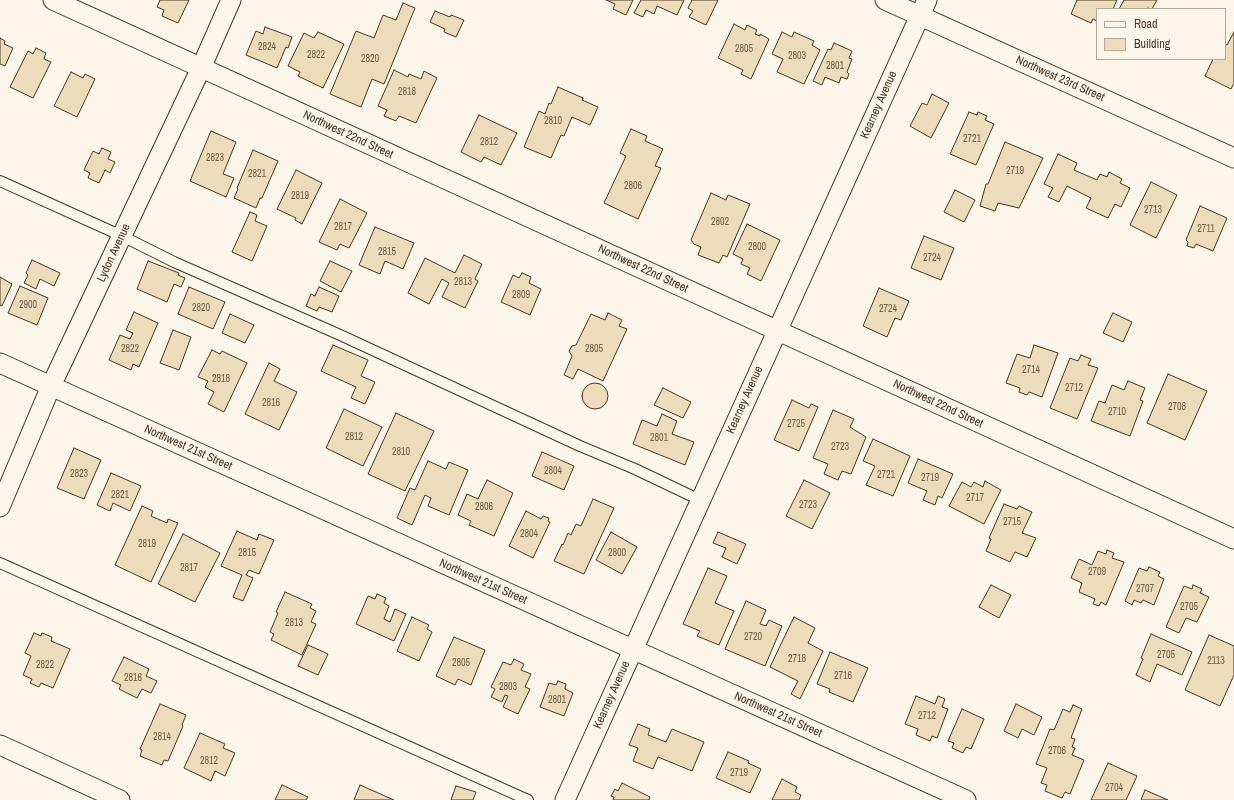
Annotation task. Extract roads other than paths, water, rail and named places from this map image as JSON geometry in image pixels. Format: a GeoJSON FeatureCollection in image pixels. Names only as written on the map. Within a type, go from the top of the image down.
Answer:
{"type":"FeatureCollection","features":[{"type":"Feature","properties":{"kind":"street","name":"Northwest 22nd Street"},"geometry":{"type":"LineString","coordinates":[[52,0],[1234,539]]}},
{"type":"Feature","properties":{"kind":"street","name":"Lydon Avenue"},"geometry":{"type":"LineString","coordinates":[[0,507],[51,386],[201,68],[231,0]]}},
{"type":"Feature","properties":{"kind":"street","name":"Northwest 23rd Street"},"geometry":{"type":"LineString","coordinates":[[885,0],[923,8],[1234,158]]}},
{"type":"Feature","properties":{"kind":"street","name":"Kearney Avenue"},"geometry":{"type":"LineString","coordinates":[[565,800],[923,8]]}},
{"type":"Feature","properties":{"kind":"street","name":"Northwest 21st Street"},"geometry":{"type":"LineString","coordinates":[[0,363],[966,800]]}},
{"type":"Feature","properties":{"kind":"street"},"geometry":{"type":"LineString","coordinates":[[0,746],[120,800]]}},
{"type":"Feature","properties":{"kind":"lane"},"geometry":{"type":"LineString","coordinates":[[0,181],[122,236],[174,262],[331,330],[573,443],[635,469],[700,500]]}},
{"type":"Feature","properties":{"kind":"lane"},"geometry":{"type":"LineString","coordinates":[[0,563],[528,800]]}}]}
